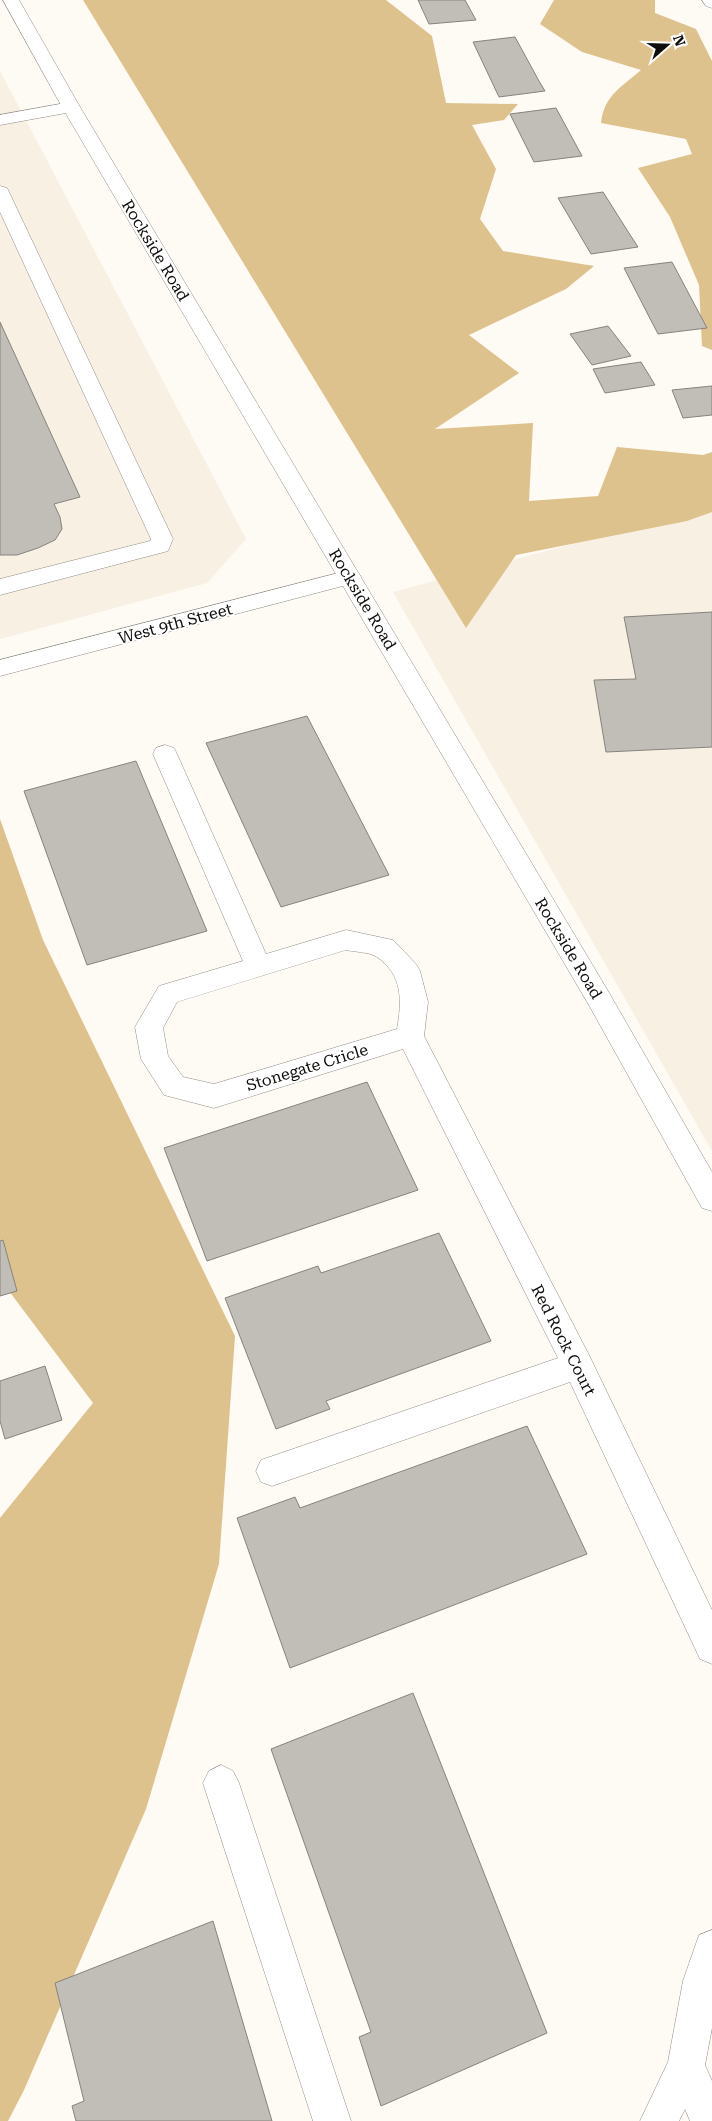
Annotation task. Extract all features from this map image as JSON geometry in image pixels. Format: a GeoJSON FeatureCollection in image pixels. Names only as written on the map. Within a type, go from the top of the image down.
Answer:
{"type":"FeatureCollection","features":[{"type":"Feature","properties":{"kind":"main road","name":"Rockside Road"},"geometry":{"type":"LineString","coordinates":[[12,0],[71,106],[599,999],[712,1199]]}},
{"type":"Feature","properties":{"kind":"main road"},"geometry":{"type":"LineString","coordinates":[[0,120],[71,106]]}},
{"type":"Feature","properties":{"kind":"main road"},"geometry":{"type":"LineString","coordinates":[[0,192],[162,539],[160,546],[0,587]]}},
{"type":"Feature","properties":{"kind":"main road","name":"West 9th Street"},"geometry":{"type":"LineString","coordinates":[[0,668],[350,577]]}},
{"type":"Feature","properties":{"kind":"main road"},"geometry":{"type":"LineString","coordinates":[[165,754],[259,967]]}},
{"type":"Feature","properties":{"kind":"main road","name":"Stonegate Cricle"},"geometry":{"type":"LineString","coordinates":[[346,940],[384,947],[408,971],[415,1002],[410,1036],[214,1096],[174,1087],[155,1059],[149,1027],[168,994],[346,940]]}},
{"type":"Feature","properties":{"kind":"main road","name":"Red Rock Court"},"geometry":{"type":"LineString","coordinates":[[410,1036],[578,1365],[712,1647]]}},
{"type":"Feature","properties":{"kind":"main road"},"geometry":{"type":"LineString","coordinates":[[272,1471],[578,1365]]}},
{"type":"Feature","properties":{"kind":"main road"},"geometry":{"type":"LineString","coordinates":[[221,1784],[332,2121]]}},
{"type":"Feature","properties":{"kind":"main road"},"geometry":{"type":"LineString","coordinates":[[659,2121],[686,2066],[702,1981],[712,1948]]}},
{"type":"Feature","properties":{"kind":"main road"},"geometry":{"type":"LineString","coordinates":[[686,2066],[710,2121]]}},
{"type":"Feature","properties":{"kind":"shaded area"},"geometry":{"type":"Polygon","coordinates":[[[83,0],[386,0],[432,36],[446,103],[518,104],[504,120],[472,125],[496,169],[480,219],[503,251],[594,266],[566,289],[469,335],[519,373],[435,429],[533,423],[529,501],[598,496],[617,447],[703,455],[712,452],[712,512],[687,521],[516,555],[466,628],[83,0]]]}},
{"type":"Feature","properties":{"kind":"shaded area"},"geometry":{"type":"Polygon","coordinates":[[[554,0],[655,0],[655,13],[696,29],[712,61],[712,350],[702,346],[699,285],[670,217],[638,168],[692,154],[686,139],[601,123],[603,113],[610,98],[641,70],[582,52],[540,24],[554,0]]]}},
{"type":"Feature","properties":{"kind":"shaded area"},"geometry":{"type":"Polygon","coordinates":[[[0,71],[246,539],[207,583],[0,639],[0,71]]]}},
{"type":"Feature","properties":{"kind":"shaded area"},"geometry":{"type":"Polygon","coordinates":[[[712,507],[712,1151],[393,592],[712,507]]]}},
{"type":"Feature","properties":{"kind":"shaded area"},"geometry":{"type":"Polygon","coordinates":[[[0,819],[43,940],[235,1336],[219,1564],[146,1809],[24,2090],[8,2121],[0,2121],[0,1518],[93,1403],[0,1279],[0,819]]]}},
{"type":"Feature","properties":{"kind":"building"},"geometry":{"type":"Polygon","coordinates":[[[418,0],[465,0],[476,20],[429,24],[418,0]]]}},
{"type":"Feature","properties":{"kind":"building"},"geometry":{"type":"Polygon","coordinates":[[[515,37],[545,91],[499,97],[473,42],[515,37]]]}},
{"type":"Feature","properties":{"kind":"building"},"geometry":{"type":"Polygon","coordinates":[[[556,108],[582,156],[534,162],[510,114],[556,108]]]}},
{"type":"Feature","properties":{"kind":"building"},"geometry":{"type":"Polygon","coordinates":[[[603,192],[638,247],[591,254],[558,198],[603,192]]]}},
{"type":"Feature","properties":{"kind":"building"},"geometry":{"type":"Polygon","coordinates":[[[672,262],[707,328],[658,334],[624,268],[672,262]]]}},
{"type":"Feature","properties":{"kind":"building"},"geometry":{"type":"Polygon","coordinates":[[[0,322],[80,497],[54,504],[60,517],[62,529],[55,540],[17,555],[0,555],[0,322]]]}},
{"type":"Feature","properties":{"kind":"building"},"geometry":{"type":"Polygon","coordinates":[[[608,326],[631,356],[592,365],[570,334],[608,326]]]}},
{"type":"Feature","properties":{"kind":"building"},"geometry":{"type":"Polygon","coordinates":[[[641,362],[655,385],[605,393],[593,369],[641,362]]]}},
{"type":"Feature","properties":{"kind":"building"},"geometry":{"type":"Polygon","coordinates":[[[712,386],[712,415],[683,418],[672,390],[712,386]]]}},
{"type":"Feature","properties":{"kind":"building"},"geometry":{"type":"Polygon","coordinates":[[[712,612],[712,747],[606,752],[594,680],[636,679],[624,617],[712,612]]]}},
{"type":"Feature","properties":{"kind":"building"},"geometry":{"type":"Polygon","coordinates":[[[307,716],[389,875],[281,907],[206,743],[307,716]]]}},
{"type":"Feature","properties":{"kind":"building"},"geometry":{"type":"Polygon","coordinates":[[[136,761],[207,931],[87,965],[24,791],[136,761]]]}},
{"type":"Feature","properties":{"kind":"building"},"geometry":{"type":"Polygon","coordinates":[[[367,1082],[418,1190],[207,1261],[164,1148],[367,1082]]]}},
{"type":"Feature","properties":{"kind":"building"},"geometry":{"type":"Polygon","coordinates":[[[439,1233],[491,1341],[326,1401],[330,1409],[276,1429],[225,1298],[318,1266],[321,1273],[439,1233]]]}},
{"type":"Feature","properties":{"kind":"building"},"geometry":{"type":"Polygon","coordinates":[[[3,1240],[17,1291],[0,1296],[0,1241],[3,1240]]]}},
{"type":"Feature","properties":{"kind":"building"},"geometry":{"type":"Polygon","coordinates":[[[45,1366],[62,1420],[5,1439],[0,1421],[0,1381],[45,1366]]]}},
{"type":"Feature","properties":{"kind":"building"},"geometry":{"type":"Polygon","coordinates":[[[527,1426],[587,1554],[290,1668],[237,1518],[295,1497],[300,1508],[527,1426]]]}},
{"type":"Feature","properties":{"kind":"building"},"geometry":{"type":"Polygon","coordinates":[[[413,1693],[547,2033],[381,2106],[359,2037],[371,2032],[271,1749],[413,1693]]]}},
{"type":"Feature","properties":{"kind":"building"},"geometry":{"type":"Polygon","coordinates":[[[213,1921],[272,2121],[76,2121],[72,2106],[84,2101],[55,1983],[213,1921]]]}}]}
